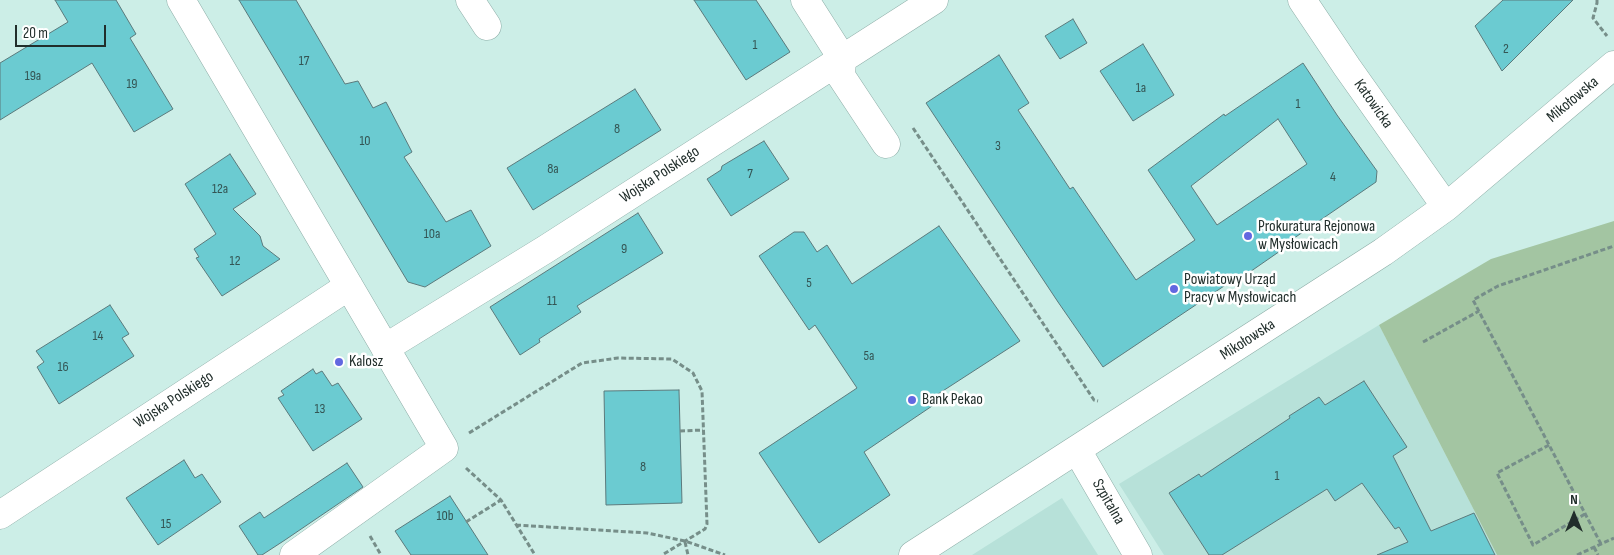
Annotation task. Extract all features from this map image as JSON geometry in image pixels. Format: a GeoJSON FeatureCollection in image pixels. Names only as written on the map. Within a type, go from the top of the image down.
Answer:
{"type":"FeatureCollection","features":[{"type":"Feature","properties":{"kind":"street"},"geometry":{"type":"LineString","coordinates":[[181,0],[444,448],[294,555]]}},
{"type":"Feature","properties":{"kind":"street"},"geometry":{"type":"LineString","coordinates":[[470,0],[487,26]]}},
{"type":"Feature","properties":{"kind":"street"},"geometry":{"type":"LineString","coordinates":[[805,0],[842,58],[841,76],[886,144]]}},
{"type":"Feature","properties":{"kind":"street","name":"Wojska Polskiego"},"geometry":{"type":"LineString","coordinates":[[385,348],[546,249],[934,0]]}},
{"type":"Feature","properties":{"kind":"street","name":"Katowicka"},"geometry":{"type":"LineString","coordinates":[[1302,0],[1446,207]]}},
{"type":"Feature","properties":{"kind":"street","name":"Mikołowska"},"geometry":{"type":"LineString","coordinates":[[913,555],[1383,252],[1446,207],[1614,65]]}},
{"type":"Feature","properties":{"kind":"street","name":"Wojska Polskiego"},"geometry":{"type":"LineString","coordinates":[[0,515],[349,286]]}},
{"type":"Feature","properties":{"kind":"street","name":"Szpitalna"},"geometry":{"type":"LineString","coordinates":[[1078,450],[1138,555]]}},
{"type":"Feature","properties":{"kind":"path"},"geometry":{"type":"LineString","coordinates":[[1597,0],[1592,18],[1609,38]]}},
{"type":"Feature","properties":{"kind":"path"},"geometry":{"type":"LineString","coordinates":[[909,122],[1094,400],[1113,405],[1124,420]]}},
{"type":"Feature","properties":{"kind":"path"},"geometry":{"type":"LineString","coordinates":[[1601,544],[1473,300],[1498,286],[1614,246]]}},
{"type":"Feature","properties":{"kind":"path"},"geometry":{"type":"LineString","coordinates":[[1423,342],[1479,311]]}},
{"type":"Feature","properties":{"kind":"path"},"geometry":{"type":"LineString","coordinates":[[535,555],[501,500],[444,448],[582,363],[618,358],[672,359],[694,373],[702,391],[707,524],[705,529],[662,555]]}},
{"type":"Feature","properties":{"kind":"path"},"geometry":{"type":"LineString","coordinates":[[680,431],[703,430]]}},
{"type":"Feature","properties":{"kind":"path"},"geometry":{"type":"LineString","coordinates":[[1549,445],[1497,473],[1533,545],[1585,514]]}},
{"type":"Feature","properties":{"kind":"path"},"geometry":{"type":"LineString","coordinates":[[466,522],[501,500]]}},
{"type":"Feature","properties":{"kind":"path"},"geometry":{"type":"LineString","coordinates":[[516,525],[647,533],[685,541],[725,555]]}},
{"type":"Feature","properties":{"kind":"path"},"geometry":{"type":"LineString","coordinates":[[1578,555],[1614,538]]}},
{"type":"Feature","properties":{"kind":"path"},"geometry":{"type":"LineString","coordinates":[[685,541],[688,555]]}},
{"type":"Feature","properties":{"kind":"path"},"geometry":{"type":"LineString","coordinates":[[1594,547],[1598,555]]}},
{"type":"Feature","properties":{"kind":"shaded area"},"geometry":{"type":"Polygon","coordinates":[[[1379,325],[1497,555],[1164,555],[1119,484],[1379,325]]]}},
{"type":"Feature","properties":{"kind":"shaded area"},"geometry":{"type":"Polygon","coordinates":[[[1062,498],[1098,555],[972,555],[1062,498]]]}},
{"type":"Feature","properties":{"kind":"green space"},"geometry":{"type":"Polygon","coordinates":[[[1614,221],[1614,555],[1497,555],[1379,325],[1491,259],[1614,221]]]}},
{"type":"Feature","properties":{"kind":"building"},"geometry":{"type":"Polygon","coordinates":[[[55,0],[116,0],[136,34],[130,38],[173,109],[134,132],[92,63],[0,120],[0,63],[68,22],[55,0]]]}},
{"type":"Feature","properties":{"kind":"building"},"geometry":{"type":"Polygon","coordinates":[[[239,0],[296,0],[345,84],[358,81],[373,108],[386,102],[412,152],[404,157],[446,222],[471,210],[491,246],[425,287],[408,282],[239,0]]]}},
{"type":"Feature","properties":{"kind":"building"},"geometry":{"type":"Polygon","coordinates":[[[694,0],[756,0],[790,52],[746,80],[694,0]]]}},
{"type":"Feature","properties":{"kind":"building"},"geometry":{"type":"Polygon","coordinates":[[[1503,0],[1573,0],[1502,71],[1475,26],[1503,0]]]}},
{"type":"Feature","properties":{"kind":"building"},"geometry":{"type":"Polygon","coordinates":[[[1073,19],[1087,43],[1060,59],[1045,36],[1073,19]]]}},
{"type":"Feature","properties":{"kind":"building"},"geometry":{"type":"Polygon","coordinates":[[[1143,44],[1174,95],[1133,121],[1100,71],[1143,44]]]}},
{"type":"Feature","properties":{"kind":"building"},"geometry":{"type":"Polygon","coordinates":[[[999,55],[1029,103],[1018,110],[1070,189],[1073,187],[1136,280],[1195,240],[1148,170],[1224,114],[1225,116],[1303,63],[1377,171],[1376,182],[1284,245],[1283,249],[1244,276],[1242,274],[1103,367],[926,103],[999,55]],[[1278,119],[1191,186],[1217,225],[1307,164],[1278,119]]]}},
{"type":"Feature","properties":{"kind":"building"},"geometry":{"type":"Polygon","coordinates":[[[635,89],[661,130],[533,210],[507,168],[635,89]]]}},
{"type":"Feature","properties":{"kind":"building"},"geometry":{"type":"Polygon","coordinates":[[[764,141],[789,179],[731,216],[707,179],[721,170],[722,166],[764,141]]]}},
{"type":"Feature","properties":{"kind":"building"},"geometry":{"type":"Polygon","coordinates":[[[230,154],[256,194],[233,209],[260,236],[263,246],[280,259],[222,296],[196,258],[199,257],[194,249],[216,234],[185,184],[230,154]]]}},
{"type":"Feature","properties":{"kind":"building"},"geometry":{"type":"Polygon","coordinates":[[[638,213],[663,253],[577,306],[581,312],[539,339],[540,342],[520,355],[490,307],[638,213]]]}},
{"type":"Feature","properties":{"kind":"building"},"geometry":{"type":"Polygon","coordinates":[[[939,226],[1020,341],[935,396],[938,402],[864,452],[890,495],[819,543],[759,453],[857,388],[815,325],[809,330],[759,256],[794,232],[804,232],[817,252],[827,245],[852,284],[939,226]]]}},
{"type":"Feature","properties":{"kind":"building"},"geometry":{"type":"Polygon","coordinates":[[[110,305],[129,334],[122,338],[134,356],[59,404],[37,367],[44,362],[36,351],[110,305]]]}},
{"type":"Feature","properties":{"kind":"building"},"geometry":{"type":"Polygon","coordinates":[[[313,369],[316,374],[322,371],[332,386],[338,383],[362,419],[313,451],[278,398],[284,395],[281,391],[313,369]]]}},
{"type":"Feature","properties":{"kind":"building"},"geometry":{"type":"Polygon","coordinates":[[[1364,381],[1407,447],[1393,456],[1431,531],[1474,513],[1495,555],[1377,555],[1408,542],[1399,527],[1395,529],[1362,483],[1335,501],[1327,489],[1222,555],[1209,555],[1169,493],[1199,474],[1201,477],[1319,397],[1325,405],[1364,381]]]}},
{"type":"Feature","properties":{"kind":"building"},"geometry":{"type":"Polygon","coordinates":[[[679,390],[682,503],[606,505],[604,391],[679,390]]]}},
{"type":"Feature","properties":{"kind":"building"},"geometry":{"type":"Polygon","coordinates":[[[184,460],[195,478],[202,474],[221,502],[158,545],[126,498],[184,460]]]}},
{"type":"Feature","properties":{"kind":"building"},"geometry":{"type":"Polygon","coordinates":[[[347,463],[363,487],[262,555],[258,555],[239,526],[260,512],[264,518],[347,463]]]}},
{"type":"Feature","properties":{"kind":"building"},"geometry":{"type":"Polygon","coordinates":[[[450,496],[488,555],[411,555],[395,531],[450,496]]]}},
{"type":"Feature","properties":{"kind":"place","name":"Prokuratura Rejonowa w Mysłowicach"},"geometry":{"type":"Point","coordinates":[1248,236]}},
{"type":"Feature","properties":{"kind":"place","name":"Powiatowy Urząd Pracy w Mysłowicach"},"geometry":{"type":"Point","coordinates":[1174,289]}},
{"type":"Feature","properties":{"kind":"place","name":"Kalosz"},"geometry":{"type":"Point","coordinates":[339,362]}},
{"type":"Feature","properties":{"kind":"place","name":"Bank Pekao"},"geometry":{"type":"Point","coordinates":[912,400]}}]}
